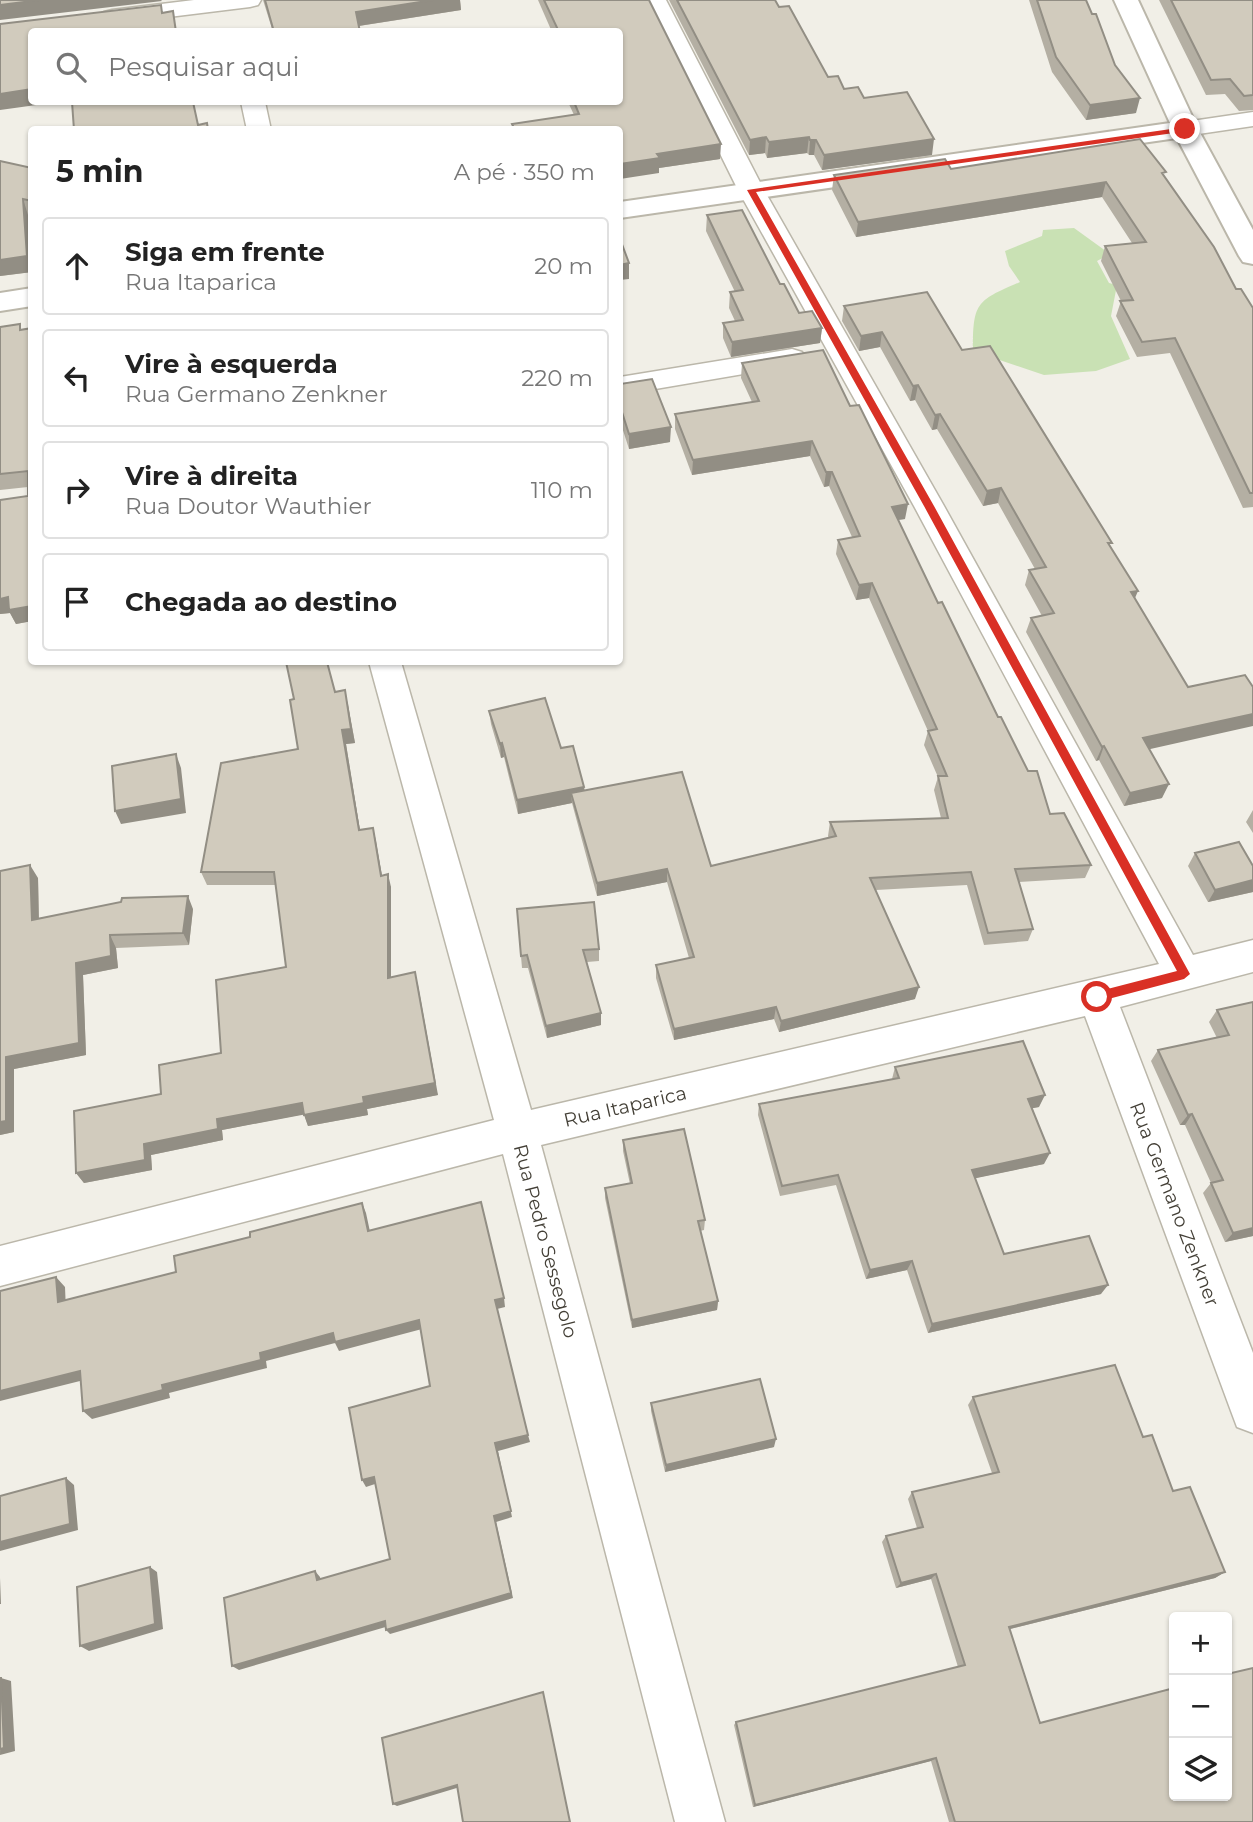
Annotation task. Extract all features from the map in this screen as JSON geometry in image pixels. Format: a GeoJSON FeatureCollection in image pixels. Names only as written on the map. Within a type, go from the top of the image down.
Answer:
{"type":"FeatureCollection","features":[{"type":"Feature","properties":{"kind":"street"},"geometry":{"type":"LineString","coordinates":[[655,0],[751,190],[1184,974]]}},
{"type":"Feature","properties":{"kind":"street"},"geometry":{"type":"LineString","coordinates":[[1126,0],[1185,129],[1253,256]]}},
{"type":"Feature","properties":{"kind":"street"},"geometry":{"type":"LineString","coordinates":[[96,19],[238,6]]}},
{"type":"Feature","properties":{"kind":"street"},"geometry":{"type":"LineString","coordinates":[[254,105],[259,126]]}},
{"type":"Feature","properties":{"kind":"street"},"geometry":{"type":"LineString","coordinates":[[623,210],[1253,119]]}},
{"type":"Feature","properties":{"kind":"street"},"geometry":{"type":"LineString","coordinates":[[0,302],[28,298]]}},
{"type":"Feature","properties":{"kind":"street"},"geometry":{"type":"LineString","coordinates":[[623,386],[841,351]]}},
{"type":"Feature","properties":{"kind":"street","name":"Rua Pedro Sessegolo"},"geometry":{"type":"LineString","coordinates":[[386,665],[517,1132],[700,1822]]}},
{"type":"Feature","properties":{"kind":"street","name":"Rua Itaparica"},"geometry":{"type":"LineString","coordinates":[[0,1266],[517,1132],[1097,997],[1253,956]]}},
{"type":"Feature","properties":{"kind":"street","name":"Rua Germano Zenkner"},"geometry":{"type":"LineString","coordinates":[[1097,997],[1253,1411]]}},
{"type":"Feature","properties":{"kind":"green space"},"geometry":{"type":"Polygon","coordinates":[[[1074,228],[1110,254],[1097,261],[1109,283],[1117,285],[1111,316],[1130,359],[1096,371],[1044,375],[973,351],[974,323],[980,306],[994,294],[1020,282],[1009,266],[1005,251],[1042,236],[1043,230],[1074,228]]]}},
{"type":"Feature","properties":{"kind":"building"},"geometry":{"type":"Polygon","coordinates":[[[0,0],[40,0],[0,5],[0,0]]]}},
{"type":"Feature","properties":{"kind":"building"},"geometry":{"type":"Polygon","coordinates":[[[265,0],[433,0],[356,12],[359,28],[273,28],[265,0]]]}},
{"type":"Feature","properties":{"kind":"building"},"geometry":{"type":"Polygon","coordinates":[[[544,0],[649,0],[721,144],[657,154],[660,158],[623,164],[623,126],[513,126],[512,124],[579,114],[575,105],[623,105],[623,28],[557,28],[544,0]]]}},
{"type":"Feature","properties":{"kind":"building"},"geometry":{"type":"Polygon","coordinates":[[[677,0],[775,0],[779,7],[789,6],[828,77],[838,76],[844,89],[858,87],[864,98],[907,92],[934,139],[824,155],[816,140],[810,140],[809,137],[769,142],[766,137],[750,140],[677,0]]]}},
{"type":"Feature","properties":{"kind":"building"},"geometry":{"type":"Polygon","coordinates":[[[1037,0],[1086,0],[1092,14],[1096,14],[1115,65],[1140,98],[1090,105],[1056,57],[1037,0]]]}},
{"type":"Feature","properties":{"kind":"building"},"geometry":{"type":"Polygon","coordinates":[[[1171,0],[1253,0],[1253,95],[1244,96],[1230,79],[1211,80],[1171,0]]]}},
{"type":"Feature","properties":{"kind":"building"},"geometry":{"type":"Polygon","coordinates":[[[161,5],[162,13],[173,11],[175,28],[28,28],[28,90],[0,94],[0,24],[161,5]]]}},
{"type":"Feature","properties":{"kind":"building"},"geometry":{"type":"Polygon","coordinates":[[[72,105],[194,105],[198,125],[207,123],[207,126],[74,126],[72,105]]]}},
{"type":"Feature","properties":{"kind":"building"},"geometry":{"type":"Polygon","coordinates":[[[1140,139],[1166,172],[1162,173],[1214,247],[1236,289],[1241,289],[1253,308],[1253,493],[1250,493],[1175,338],[1142,342],[1120,301],[1133,300],[1105,246],[1146,242],[1106,182],[858,222],[834,175],[945,159],[951,169],[1140,139]]]}},
{"type":"Feature","properties":{"kind":"building"},"geometry":{"type":"Polygon","coordinates":[[[0,161],[28,167],[28,200],[23,199],[27,256],[0,260],[0,161]]]}},
{"type":"Feature","properties":{"kind":"building"},"geometry":{"type":"Polygon","coordinates":[[[742,210],[780,284],[784,284],[799,313],[812,311],[822,328],[732,342],[723,323],[743,320],[730,292],[743,290],[707,215],[742,210]]]}},
{"type":"Feature","properties":{"kind":"building"},"geometry":{"type":"Polygon","coordinates":[[[623,247],[629,263],[623,264],[623,247]]]}},
{"type":"Feature","properties":{"kind":"building"},"geometry":{"type":"Polygon","coordinates":[[[927,292],[962,350],[990,346],[1112,543],[1108,543],[1138,591],[1131,592],[1188,687],[1245,675],[1253,687],[1253,714],[1143,738],[1169,784],[1130,793],[1031,618],[1054,613],[1029,570],[1046,567],[1001,488],[987,491],[940,414],[935,415],[918,385],[913,386],[882,332],[861,336],[844,306],[927,292]]]}},
{"type":"Feature","properties":{"kind":"building"},"geometry":{"type":"Polygon","coordinates":[[[20,324],[20,330],[28,329],[28,471],[0,474],[0,327],[20,324]]]}},
{"type":"Feature","properties":{"kind":"building"},"geometry":{"type":"Polygon","coordinates":[[[823,350],[850,406],[859,405],[908,504],[892,507],[938,603],[942,602],[998,717],[1001,717],[1028,771],[1037,771],[1050,814],[1064,813],[1091,865],[1015,869],[1033,929],[988,933],[971,872],[870,878],[919,987],[781,1021],[776,1007],[674,1029],[656,965],[694,957],[667,869],[597,883],[571,793],[682,772],[711,866],[836,836],[830,822],[948,818],[938,776],[947,776],[928,731],[937,729],[872,583],[859,585],[838,540],[860,536],[832,472],[826,472],[812,441],[693,460],[675,414],[759,401],[742,363],[823,350]]]}},
{"type":"Feature","properties":{"kind":"building"},"geometry":{"type":"Polygon","coordinates":[[[652,379],[671,427],[629,434],[623,415],[623,384],[652,379]]]}},
{"type":"Feature","properties":{"kind":"building"},"geometry":{"type":"Polygon","coordinates":[[[28,496],[28,607],[9,610],[8,597],[0,599],[0,500],[28,496]]]}},
{"type":"Feature","properties":{"kind":"building"},"geometry":{"type":"Polygon","coordinates":[[[287,665],[328,665],[335,692],[345,690],[351,729],[342,730],[359,830],[373,828],[381,876],[388,874],[388,978],[415,972],[435,1083],[363,1097],[364,1103],[304,1115],[302,1103],[217,1119],[218,1129],[144,1144],[145,1160],[76,1173],[74,1111],[161,1094],[159,1065],[221,1053],[216,980],[286,967],[274,872],[201,872],[221,763],[298,749],[290,700],[294,699],[287,665]]]}},
{"type":"Feature","properties":{"kind":"building"},"geometry":{"type":"Polygon","coordinates":[[[545,698],[561,748],[573,746],[584,787],[517,800],[502,743],[500,744],[489,711],[545,698]]]}},
{"type":"Feature","properties":{"kind":"building"},"geometry":{"type":"Polygon","coordinates":[[[176,754],[181,799],[115,811],[112,766],[176,754]]]}},
{"type":"Feature","properties":{"kind":"building"},"geometry":{"type":"Polygon","coordinates":[[[1239,842],[1253,866],[1253,880],[1215,890],[1195,853],[1239,842]]]}},
{"type":"Feature","properties":{"kind":"building"},"geometry":{"type":"Polygon","coordinates":[[[30,865],[32,920],[121,902],[122,898],[188,896],[183,933],[110,935],[111,956],[76,963],[79,1043],[6,1057],[6,1121],[0,1122],[0,871],[30,865]]]}},
{"type":"Feature","properties":{"kind":"building"},"geometry":{"type":"Polygon","coordinates":[[[594,902],[599,949],[583,950],[601,1013],[546,1026],[527,955],[521,956],[517,909],[594,902]]]}},
{"type":"Feature","properties":{"kind":"building"},"geometry":{"type":"Polygon","coordinates":[[[1253,1002],[1253,1228],[1233,1233],[1211,1183],[1223,1180],[1192,1114],[1188,1115],[1158,1050],[1229,1035],[1217,1010],[1253,1002]]]}},
{"type":"Feature","properties":{"kind":"building"},"geometry":{"type":"Polygon","coordinates":[[[1023,1041],[1045,1095],[1028,1099],[1050,1153],[972,1170],[1004,1254],[1089,1236],[1108,1285],[932,1324],[912,1261],[870,1270],[838,1175],[782,1186],[759,1104],[899,1078],[895,1067],[1023,1041]]]}},
{"type":"Feature","properties":{"kind":"building"},"geometry":{"type":"Polygon","coordinates":[[[684,1129],[705,1220],[698,1221],[718,1301],[632,1320],[605,1188],[632,1183],[623,1140],[684,1129]]]}},
{"type":"Feature","properties":{"kind":"building"},"geometry":{"type":"Polygon","coordinates":[[[481,1202],[504,1298],[495,1300],[528,1435],[495,1443],[511,1511],[494,1516],[511,1593],[386,1630],[385,1621],[232,1666],[224,1598],[315,1571],[317,1580],[390,1559],[374,1477],[362,1480],[349,1408],[430,1386],[419,1320],[335,1342],[333,1333],[260,1353],[261,1360],[162,1385],[163,1390],[83,1411],[80,1371],[0,1391],[0,1291],[56,1277],[58,1302],[176,1272],[174,1256],[250,1237],[250,1232],[362,1203],[368,1231],[481,1202]]]}},
{"type":"Feature","properties":{"kind":"building"},"geometry":{"type":"Polygon","coordinates":[[[1115,1365],[1143,1437],[1152,1435],[1173,1491],[1190,1487],[1225,1572],[1009,1627],[1040,1723],[1169,1689],[1169,1801],[1232,1801],[1232,1673],[1253,1668],[1253,1822],[955,1822],[936,1758],[755,1805],[736,1722],[965,1665],[936,1574],[901,1583],[886,1536],[923,1527],[912,1492],[999,1472],[973,1397],[1115,1365]]]}},
{"type":"Feature","properties":{"kind":"building"},"geometry":{"type":"Polygon","coordinates":[[[760,1379],[776,1439],[666,1465],[651,1403],[760,1379]]]}},
{"type":"Feature","properties":{"kind":"building"},"geometry":{"type":"Polygon","coordinates":[[[66,1478],[70,1524],[0,1542],[0,1496],[66,1478]]]}},
{"type":"Feature","properties":{"kind":"building"},"geometry":{"type":"Polygon","coordinates":[[[150,1567],[155,1624],[80,1646],[77,1587],[150,1567]]]}},
{"type":"Feature","properties":{"kind":"building"},"geometry":{"type":"Polygon","coordinates":[[[0,1678],[4,1748],[0,1749],[0,1678]]]}},
{"type":"Feature","properties":{"kind":"building"},"geometry":{"type":"Polygon","coordinates":[[[543,1692],[570,1822],[463,1822],[457,1785],[393,1804],[382,1738],[543,1692]]]}},
{"type":"Feature","properties":{"kind":"route"},"geometry":{"type":"LineString","coordinates":[[1097,997],[1184,974],[929,506],[751,190],[1185,129]]}}]}
